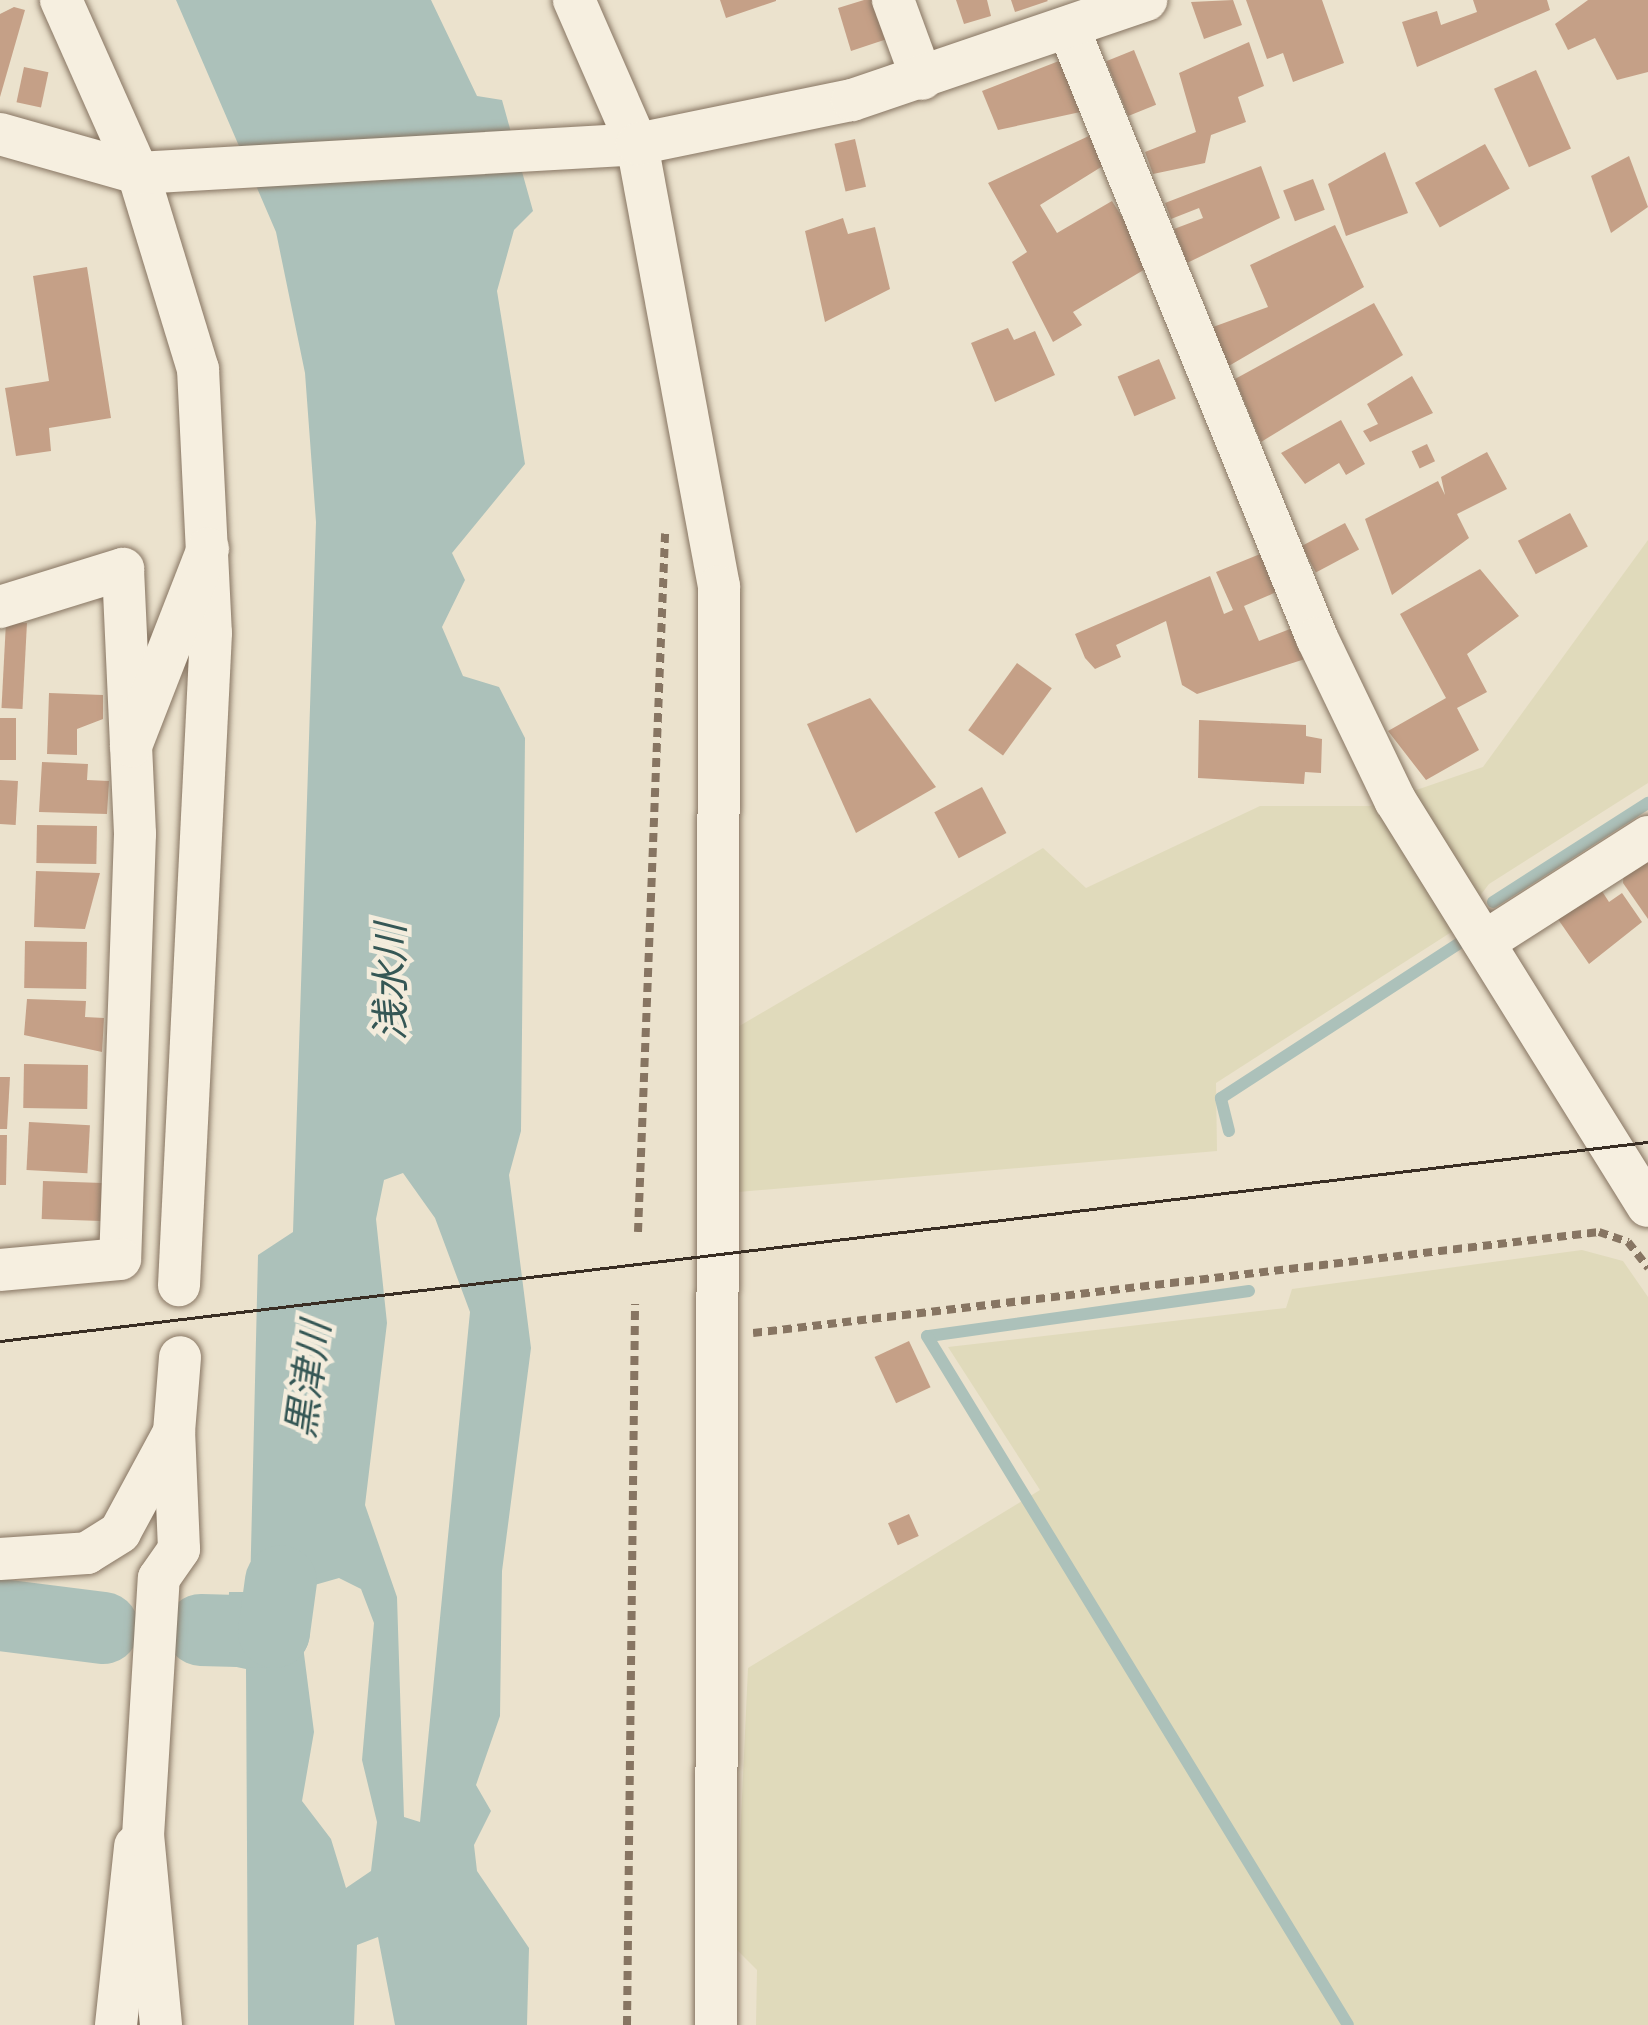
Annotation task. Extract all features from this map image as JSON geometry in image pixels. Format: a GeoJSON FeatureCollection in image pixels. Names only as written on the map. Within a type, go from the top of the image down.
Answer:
{"type":"FeatureCollection","features":[{"type":"Feature","properties":{"kind":"street"},"geometry":{"type":"LineString","coordinates":[[61,0],[138,173],[189,320],[211,543],[179,1286]]}},
{"type":"Feature","properties":{"kind":"street"},"geometry":{"type":"LineString","coordinates":[[574,0],[637,144],[718,586],[710,1198],[722,1337],[716,2025]]}},
{"type":"Feature","properties":{"kind":"street"},"geometry":{"type":"LineString","coordinates":[[892,0],[922,79]]}},
{"type":"Feature","properties":{"kind":"street"},"geometry":{"type":"LineString","coordinates":[[0,134],[138,173],[637,144],[922,79],[1146,0]]}},
{"type":"Feature","properties":{"kind":"street"},"geometry":{"type":"LineString","coordinates":[[1068,27],[1317,638],[1395,800],[1648,1206]]}},
{"type":"Feature","properties":{"kind":"street"},"geometry":{"type":"LineString","coordinates":[[131,746],[211,543]]}},
{"type":"Feature","properties":{"kind":"street"},"geometry":{"type":"LineString","coordinates":[[0,607],[124,569],[131,746],[120,1259],[0,1270]]}},
{"type":"Feature","properties":{"kind":"street"},"geometry":{"type":"LineString","coordinates":[[1484,942],[1648,837]]}},
{"type":"Feature","properties":{"kind":"street"},"geometry":{"type":"LineString","coordinates":[[161,2025],[143,1836],[159,1578],[179,1549],[174,1432],[180,1358]]}},
{"type":"Feature","properties":{"kind":"street"},"geometry":{"type":"LineString","coordinates":[[0,1559],[87,1552],[119,1532],[174,1432]]}},
{"type":"Feature","properties":{"kind":"street"},"geometry":{"type":"LineString","coordinates":[[116,2025],[126,1857],[143,1836]]}},
{"type":"Feature","properties":{"kind":"path"},"geometry":{"type":"LineString","coordinates":[[638,1232],[666,505]]}},
{"type":"Feature","properties":{"kind":"path"},"geometry":{"type":"LineString","coordinates":[[722,1337],[1599,1232],[1628,1242],[1648,1268]]}},
{"type":"Feature","properties":{"kind":"path"},"geometry":{"type":"LineString","coordinates":[[627,2025],[635,1304]]}},
{"type":"Feature","properties":{"kind":"shaded area"},"geometry":{"type":"Polygon","coordinates":[[[1648,540],[1648,783],[1489,884],[1453,931],[1216,1083],[1217,1151],[727,1193],[724,1035],[1043,848],[1086,888],[1260,806],[1370,806],[1483,767],[1648,540]]]}},
{"type":"Feature","properties":{"kind":"shaded area"},"geometry":{"type":"Polygon","coordinates":[[[1582,1250],[1623,1261],[1648,1297],[1648,2025],[756,2025],[757,1970],[735,1948],[748,1668],[1040,1490],[948,1347],[1286,1308],[1292,1289],[1582,1250]]]}},
{"type":"Feature","properties":{"kind":"water","name":"浅水川"},"geometry":{"type":"Polygon","coordinates":[[[176,0],[431,0],[477,96],[502,100],[533,211],[514,230],[497,291],[525,464],[452,553],[465,580],[442,627],[463,676],[499,687],[525,738],[521,1131],[509,1175],[531,1348],[502,1571],[500,1716],[476,1785],[491,1811],[474,1845],[477,1871],[529,1948],[527,2025],[395,2025],[378,1937],[357,1945],[354,2025],[248,2025],[246,1669],[227,1665],[229,1592],[250,1592],[258,1255],[293,1232],[316,522],[305,373],[276,232],[176,0]],[[403,1173],[384,1180],[376,1219],[387,1323],[365,1505],[397,1597],[404,1817],[420,1822],[470,1312],[435,1218],[403,1173]],[[339,1578],[311,1586],[298,1607],[314,1732],[302,1801],[331,1839],[346,1888],[371,1871],[377,1822],[362,1760],[374,1623],[361,1589],[339,1578]]]}},
{"type":"Feature","properties":{"kind":"building"},"geometry":{"type":"Polygon","coordinates":[[[720,0],[776,0],[776,1],[726,18],[720,0]]]}},
{"type":"Feature","properties":{"kind":"building"},"geometry":{"type":"Polygon","coordinates":[[[875,0],[887,39],[851,51],[838,8],[875,0]]]}},
{"type":"Feature","properties":{"kind":"building"},"geometry":{"type":"Polygon","coordinates":[[[956,0],[987,0],[991,16],[964,24],[956,0]]]}},
{"type":"Feature","properties":{"kind":"building"},"geometry":{"type":"Polygon","coordinates":[[[1011,0],[1047,0],[1048,1],[1015,12],[1011,0]]]}},
{"type":"Feature","properties":{"kind":"building"},"geometry":{"type":"Polygon","coordinates":[[[1233,0],[1242,25],[1204,39],[1191,2],[1233,0]]]}},
{"type":"Feature","properties":{"kind":"building"},"geometry":{"type":"Polygon","coordinates":[[[1246,0],[1322,0],[1344,63],[1293,82],[1283,53],[1267,59],[1246,0]]]}},
{"type":"Feature","properties":{"kind":"building"},"geometry":{"type":"Polygon","coordinates":[[[1473,0],[1547,0],[1550,10],[1417,67],[1402,22],[1437,11],[1441,25],[1477,12],[1473,0]]]}},
{"type":"Feature","properties":{"kind":"building"},"geometry":{"type":"Polygon","coordinates":[[[1588,0],[1648,0],[1648,72],[1617,80],[1595,38],[1568,50],[1555,24],[1588,0]]]}},
{"type":"Feature","properties":{"kind":"building"},"geometry":{"type":"Polygon","coordinates":[[[14,7],[25,10],[0,97],[0,14],[14,7]]]}},
{"type":"Feature","properties":{"kind":"building"},"geometry":{"type":"Polygon","coordinates":[[[1249,42],[1264,86],[1238,97],[1246,122],[1211,135],[1205,163],[1153,174],[1145,152],[1196,132],[1179,73],[1249,42]]]}},
{"type":"Feature","properties":{"kind":"building"},"geometry":{"type":"Polygon","coordinates":[[[1134,50],[1156,105],[1128,116],[1106,61],[1134,50]]]}},
{"type":"Feature","properties":{"kind":"building"},"geometry":{"type":"Polygon","coordinates":[[[1064,59],[1085,111],[998,130],[982,91],[1064,59]]]}},
{"type":"Feature","properties":{"kind":"building"},"geometry":{"type":"Polygon","coordinates":[[[24,67],[48,72],[41,107],[17,102],[24,67]]]}},
{"type":"Feature","properties":{"kind":"building"},"geometry":{"type":"Polygon","coordinates":[[[1536,70],[1571,149],[1529,167],[1494,89],[1536,70]]]}},
{"type":"Feature","properties":{"kind":"building"},"geometry":{"type":"Polygon","coordinates":[[[1093,134],[1106,164],[1040,205],[1057,233],[1112,201],[1152,265],[1073,312],[1082,325],[1053,342],[1012,262],[1027,252],[988,183],[1093,134]]]}},
{"type":"Feature","properties":{"kind":"building"},"geometry":{"type":"Polygon","coordinates":[[[855,139],[866,187],[846,191],[835,144],[855,139]]]}},
{"type":"Feature","properties":{"kind":"building"},"geometry":{"type":"Polygon","coordinates":[[[1485,144],[1510,189],[1440,227],[1415,183],[1485,144]]]}},
{"type":"Feature","properties":{"kind":"building"},"geometry":{"type":"Polygon","coordinates":[[[1385,152],[1408,213],[1346,236],[1328,184],[1385,152]]]}},
{"type":"Feature","properties":{"kind":"building"},"geometry":{"type":"Polygon","coordinates":[[[1629,156],[1648,207],[1611,233],[1591,176],[1629,156]]]}},
{"type":"Feature","properties":{"kind":"building"},"geometry":{"type":"Polygon","coordinates":[[[1261,166],[1280,218],[1187,263],[1174,229],[1203,218],[1199,208],[1171,219],[1165,203],[1261,166]]]}},
{"type":"Feature","properties":{"kind":"building"},"geometry":{"type":"Polygon","coordinates":[[[1313,179],[1325,210],[1295,221],[1283,190],[1313,179]]]}},
{"type":"Feature","properties":{"kind":"building"},"geometry":{"type":"Polygon","coordinates":[[[843,218],[848,234],[875,227],[890,289],[825,322],[805,231],[843,218]]]}},
{"type":"Feature","properties":{"kind":"building"},"geometry":{"type":"Polygon","coordinates":[[[1335,225],[1364,287],[1227,367],[1213,327],[1268,307],[1250,265],[1335,225]]]}},
{"type":"Feature","properties":{"kind":"building"},"geometry":{"type":"Polygon","coordinates":[[[87,267],[111,418],[49,428],[51,451],[16,456],[5,388],[49,381],[33,276],[87,267]]]}},
{"type":"Feature","properties":{"kind":"building"},"geometry":{"type":"Polygon","coordinates":[[[1374,303],[1403,355],[1261,442],[1235,379],[1374,303]]]}},
{"type":"Feature","properties":{"kind":"building"},"geometry":{"type":"Polygon","coordinates":[[[1008,328],[1014,340],[1035,331],[1055,375],[995,402],[971,343],[1008,328]]]}},
{"type":"Feature","properties":{"kind":"building"},"geometry":{"type":"Polygon","coordinates":[[[1159,359],[1176,399],[1134,416],[1118,377],[1159,359]]]}},
{"type":"Feature","properties":{"kind":"building"},"geometry":{"type":"Polygon","coordinates":[[[1412,376],[1433,413],[1370,442],[1363,431],[1378,424],[1367,404],[1412,376]]]}},
{"type":"Feature","properties":{"kind":"building"},"geometry":{"type":"Polygon","coordinates":[[[1341,420],[1365,464],[1346,475],[1339,463],[1305,484],[1281,453],[1341,420]]]}},
{"type":"Feature","properties":{"kind":"building"},"geometry":{"type":"Polygon","coordinates":[[[1427,444],[1435,461],[1420,468],[1412,451],[1427,444]]]}},
{"type":"Feature","properties":{"kind":"building"},"geometry":{"type":"Polygon","coordinates":[[[1487,452],[1507,489],[1457,514],[1469,538],[1392,595],[1365,519],[1438,481],[1445,495],[1441,477],[1487,452]]]}},
{"type":"Feature","properties":{"kind":"building"},"geometry":{"type":"Polygon","coordinates":[[[1570,513],[1588,547],[1536,574],[1518,541],[1570,513]]]}},
{"type":"Feature","properties":{"kind":"building"},"geometry":{"type":"Polygon","coordinates":[[[1345,523],[1359,549],[1316,572],[1302,546],[1345,523]]]}},
{"type":"Feature","properties":{"kind":"building"},"geometry":{"type":"Polygon","coordinates":[[[1265,552],[1281,590],[1244,606],[1259,641],[1290,629],[1305,659],[1197,694],[1182,685],[1166,621],[1116,645],[1121,657],[1095,669],[1085,658],[1075,634],[1210,576],[1224,614],[1233,610],[1216,572],[1265,552]]]}},
{"type":"Feature","properties":{"kind":"building"},"geometry":{"type":"Polygon","coordinates":[[[1480,569],[1519,616],[1467,654],[1487,692],[1457,708],[1479,750],[1426,780],[1388,731],[1446,698],[1400,614],[1480,569]]]}},
{"type":"Feature","properties":{"kind":"building"},"geometry":{"type":"Polygon","coordinates":[[[6,622],[27,623],[22,709],[1,708],[6,622]]]}},
{"type":"Feature","properties":{"kind":"building"},"geometry":{"type":"Polygon","coordinates":[[[1017,663],[1052,688],[1003,755],[968,730],[1017,663]]]}},
{"type":"Feature","properties":{"kind":"building"},"geometry":{"type":"Polygon","coordinates":[[[49,693],[103,695],[103,719],[77,729],[77,755],[47,754],[49,693]]]}},
{"type":"Feature","properties":{"kind":"building"},"geometry":{"type":"Polygon","coordinates":[[[870,698],[936,787],[856,833],[807,724],[870,698]]]}},
{"type":"Feature","properties":{"kind":"building"},"geometry":{"type":"Polygon","coordinates":[[[0,718],[16,718],[16,760],[0,760],[0,718]]]}},
{"type":"Feature","properties":{"kind":"building"},"geometry":{"type":"Polygon","coordinates":[[[1199,720],[1306,725],[1306,736],[1322,739],[1321,773],[1305,772],[1304,784],[1198,778],[1199,720]]]}},
{"type":"Feature","properties":{"kind":"building"},"geometry":{"type":"Polygon","coordinates":[[[42,762],[88,764],[87,780],[109,781],[107,814],[39,812],[42,762]]]}},
{"type":"Feature","properties":{"kind":"building"},"geometry":{"type":"Polygon","coordinates":[[[0,780],[18,781],[16,825],[0,824],[0,780]]]}},
{"type":"Feature","properties":{"kind":"building"},"geometry":{"type":"Polygon","coordinates":[[[982,787],[1006,833],[959,858],[934,812],[982,787]]]}},
{"type":"Feature","properties":{"kind":"building"},"geometry":{"type":"Polygon","coordinates":[[[37,825],[97,826],[96,864],[36,863],[37,825]]]}},
{"type":"Feature","properties":{"kind":"building"},"geometry":{"type":"Polygon","coordinates":[[[1648,855],[1648,919],[1623,883],[1624,867],[1648,855]]]}},
{"type":"Feature","properties":{"kind":"building"},"geometry":{"type":"Polygon","coordinates":[[[36,871],[100,873],[85,929],[34,927],[36,871]]]}},
{"type":"Feature","properties":{"kind":"building"},"geometry":{"type":"Polygon","coordinates":[[[1596,882],[1609,902],[1622,893],[1642,922],[1589,964],[1553,912],[1596,882]]]}},
{"type":"Feature","properties":{"kind":"building"},"geometry":{"type":"Polygon","coordinates":[[[25,941],[87,942],[86,989],[24,988],[25,941]]]}},
{"type":"Feature","properties":{"kind":"building"},"geometry":{"type":"Polygon","coordinates":[[[27,999],[86,1001],[85,1017],[104,1018],[102,1052],[24,1035],[27,999]]]}},
{"type":"Feature","properties":{"kind":"building"},"geometry":{"type":"Polygon","coordinates":[[[24,1064],[88,1065],[87,1109],[23,1108],[24,1064]]]}},
{"type":"Feature","properties":{"kind":"building"},"geometry":{"type":"Polygon","coordinates":[[[0,1077],[10,1077],[7,1129],[0,1129],[0,1077]]]}},
{"type":"Feature","properties":{"kind":"building"},"geometry":{"type":"Polygon","coordinates":[[[29,1122],[90,1125],[87,1173],[26,1170],[29,1122]]]}},
{"type":"Feature","properties":{"kind":"building"},"geometry":{"type":"Polygon","coordinates":[[[0,1135],[7,1135],[6,1185],[0,1185],[0,1135]]]}},
{"type":"Feature","properties":{"kind":"building"},"geometry":{"type":"Polygon","coordinates":[[[43,1181],[103,1183],[102,1221],[42,1219],[43,1181]]]}},
{"type":"Feature","properties":{"kind":"building"},"geometry":{"type":"Polygon","coordinates":[[[909,1341],[931,1387],[896,1403],[875,1357],[909,1341]]]}},
{"type":"Feature","properties":{"kind":"building"},"geometry":{"type":"Polygon","coordinates":[[[909,1514],[919,1536],[898,1545],[888,1523],[909,1514]]]}},
{"type":"Feature","properties":{"kind":"waterway"},"geometry":{"type":"LineString","coordinates":[[1493,902],[1648,803]]}},
{"type":"Feature","properties":{"kind":"waterway"},"geometry":{"type":"LineString","coordinates":[[1229,1131],[1221,1098],[1464,940]]}},
{"type":"Feature","properties":{"kind":"waterway"},"geometry":{"type":"LineString","coordinates":[[1249,1291],[927,1336],[1348,2025]]}},
{"type":"Feature","properties":{"kind":"waterway","name":"黒津川"},"geometry":{"type":"LineString","coordinates":[[201,1630],[274,1632],[281,1581]]}},
{"type":"Feature","properties":{"kind":"waterway","name":"黒津川"},"geometry":{"type":"LineString","coordinates":[[0,1615],[103,1628]]}},
{"type":"Feature","properties":{"kind":"tram line"},"geometry":{"type":"LineString","coordinates":[[0,1341],[1648,1142]]}}]}
